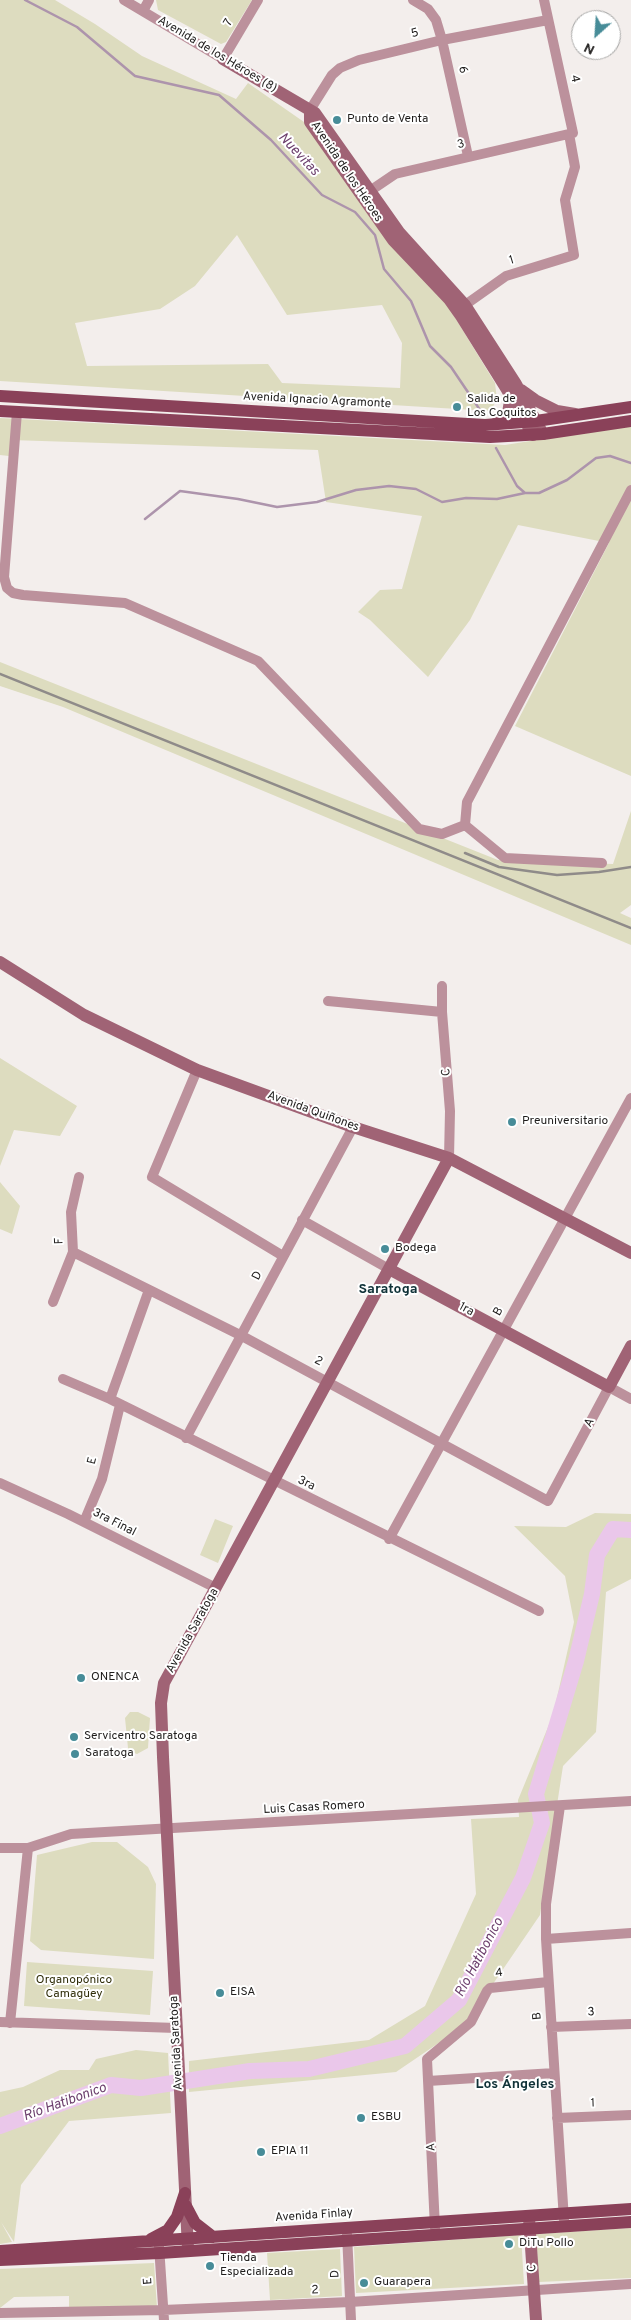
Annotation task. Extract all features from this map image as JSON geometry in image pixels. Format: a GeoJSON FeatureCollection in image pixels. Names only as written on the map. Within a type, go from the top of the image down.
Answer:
{"type":"FeatureCollection","features":[{"type":"Feature","properties":{"kind":"main road","name":"Avenida de los Héroes (8)"},"geometry":{"type":"LineString","coordinates":[[223,59],[310,110]]}},
{"type":"Feature","properties":{"kind":"main road","name":"Avenida de los Héroes"},"geometry":{"type":"LineString","coordinates":[[310,110],[318,117],[392,240],[449,299],[513,390]]}},
{"type":"Feature","properties":{"kind":"main road","name":"Avenida de los Héroes"},"geometry":{"type":"LineString","coordinates":[[365,194],[465,305],[538,434]]}},
{"type":"Feature","properties":{"kind":"main road"},"geometry":{"type":"LineString","coordinates":[[495,424],[504,419],[508,413],[513,390],[558,412],[582,415]]}},
{"type":"Feature","properties":{"kind":"main road","name":"Avenida Ignacio Agramonte"},"geometry":{"type":"LineString","coordinates":[[0,396],[495,424],[582,415],[631,407]]}},
{"type":"Feature","properties":{"kind":"main road"},"geometry":{"type":"LineString","coordinates":[[0,411],[446,436],[538,434],[631,421]]}},
{"type":"Feature","properties":{"kind":"main road","name":"Avenida Quiñones"},"geometry":{"type":"LineString","coordinates":[[0,962],[84,1014],[197,1070],[353,1127],[449,1158],[631,1253]]}},
{"type":"Feature","properties":{"kind":"main road","name":"Avenida Saratoga"},"geometry":{"type":"LineString","coordinates":[[188,2244],[161,1704],[164,1683],[449,1158]]}},
{"type":"Feature","properties":{"kind":"main road","name":"1ra"},"geometry":{"type":"LineString","coordinates":[[389,1269],[609,1387]]}},
{"type":"Feature","properties":{"kind":"main road","name":"A"},"geometry":{"type":"LineString","coordinates":[[609,1387],[631,1346]]}},
{"type":"Feature","properties":{"kind":"main road"},"geometry":{"type":"LineString","coordinates":[[185,2200],[195,2223],[213,2237]]}},
{"type":"Feature","properties":{"kind":"main road"},"geometry":{"type":"LineString","coordinates":[[143,2242],[155,2238],[168,2230],[185,2200]]}},
{"type":"Feature","properties":{"kind":"main road","name":"Avenida Finlay"},"geometry":{"type":"LineString","coordinates":[[564,2220],[631,2209]]}},
{"type":"Feature","properties":{"kind":"main road","name":"Avenida Finlay"},"geometry":{"type":"LineString","coordinates":[[0,2260],[347,2233],[564,2220],[631,2222]]}},
{"type":"Feature","properties":{"kind":"main road","name":"C"},"geometry":{"type":"LineString","coordinates":[[530,2222],[536,2320]]}},
{"type":"Feature","properties":{"kind":"main road","name":"Avenida Finlay"},"geometry":{"type":"LineString","coordinates":[[188,2244],[213,2237],[347,2233]]}},
{"type":"Feature","properties":{"kind":"main road","name":"Avenida Finlay"},"geometry":{"type":"LineString","coordinates":[[0,2251],[143,2242],[159,2247]]}},
{"type":"Feature","properties":{"kind":"street","name":"Avenida de los Héroes (8)"},"geometry":{"type":"LineString","coordinates":[[124,0],[223,59]]}},
{"type":"Feature","properties":{"kind":"street"},"geometry":{"type":"LineString","coordinates":[[143,11],[150,0]]}},
{"type":"Feature","properties":{"kind":"street","name":"7"},"geometry":{"type":"LineString","coordinates":[[223,59],[258,0]]}},
{"type":"Feature","properties":{"kind":"street","name":"6"},"geometry":{"type":"LineString","coordinates":[[413,0],[428,9],[436,20],[468,156]]}},
{"type":"Feature","properties":{"kind":"street","name":"4"},"geometry":{"type":"LineString","coordinates":[[544,0],[576,167],[565,200],[574,255]]}},
{"type":"Feature","properties":{"kind":"street","name":"5"},"geometry":{"type":"LineString","coordinates":[[310,110],[326,82],[340,68],[359,60],[442,40],[548,20]]}},
{"type":"Feature","properties":{"kind":"street","name":"3"},"geometry":{"type":"LineString","coordinates":[[365,194],[395,174],[571,134]]}},
{"type":"Feature","properties":{"kind":"street","name":"1"},"geometry":{"type":"LineString","coordinates":[[465,305],[506,276],[574,255]]}},
{"type":"Feature","properties":{"kind":"street"},"geometry":{"type":"LineString","coordinates":[[17,412],[4,577],[6,588],[13,593],[23,595],[125,603],[258,661],[419,829],[442,834],[465,825]]}},
{"type":"Feature","properties":{"kind":"street"},"geometry":{"type":"LineString","coordinates":[[465,825],[466,802],[631,490]]}},
{"type":"Feature","properties":{"kind":"street"},"geometry":{"type":"LineString","coordinates":[[465,825],[505,858],[602,863]]}},
{"type":"Feature","properties":{"kind":"street","name":"C"},"geometry":{"type":"LineString","coordinates":[[442,986],[442,1012],[450,1111],[449,1158]]}},
{"type":"Feature","properties":{"kind":"street"},"geometry":{"type":"LineString","coordinates":[[328,1001],[442,1012]]}},
{"type":"Feature","properties":{"kind":"street"},"geometry":{"type":"LineString","coordinates":[[197,1070],[152,1177],[283,1256]]}},
{"type":"Feature","properties":{"kind":"street","name":"B"},"geometry":{"type":"LineString","coordinates":[[389,1539],[631,1098]]}},
{"type":"Feature","properties":{"kind":"street","name":"D"},"geometry":{"type":"LineString","coordinates":[[186,1438],[353,1127]]}},
{"type":"Feature","properties":{"kind":"street","name":"F"},"geometry":{"type":"LineString","coordinates":[[53,1302],[72,1252],[71,1212],[79,1177]]}},
{"type":"Feature","properties":{"kind":"street","name":"1ra"},"geometry":{"type":"LineString","coordinates":[[302,1220],[389,1269]]}},
{"type":"Feature","properties":{"kind":"street","name":"2"},"geometry":{"type":"LineString","coordinates":[[72,1252],[242,1336],[548,1501]]}},
{"type":"Feature","properties":{"kind":"street"},"geometry":{"type":"LineString","coordinates":[[110,1399],[149,1290]]}},
{"type":"Feature","properties":{"kind":"street","name":"3ra"},"geometry":{"type":"LineString","coordinates":[[63,1379],[110,1399],[389,1539],[539,1611]]}},
{"type":"Feature","properties":{"kind":"street","name":"1ra"},"geometry":{"type":"LineString","coordinates":[[609,1387],[631,1399]]}},
{"type":"Feature","properties":{"kind":"street","name":"A"},"geometry":{"type":"LineString","coordinates":[[548,1501],[609,1387]]}},
{"type":"Feature","properties":{"kind":"street","name":"E"},"geometry":{"type":"LineString","coordinates":[[84,1522],[102,1479],[120,1405]]}},
{"type":"Feature","properties":{"kind":"street","name":"3ra Final"},"geometry":{"type":"LineString","coordinates":[[0,1483],[84,1522],[216,1588]]}},
{"type":"Feature","properties":{"kind":"street","name":"Luis Casas Romero"},"geometry":{"type":"LineString","coordinates":[[0,1848],[28,1848],[71,1834],[631,1801]]}},
{"type":"Feature","properties":{"kind":"street","name":"B"},"geometry":{"type":"LineString","coordinates":[[560,1806],[546,1904],[546,1939],[564,2220]]}},
{"type":"Feature","properties":{"kind":"street"},"geometry":{"type":"LineString","coordinates":[[28,1848],[5,2023],[176,2028]]}},
{"type":"Feature","properties":{"kind":"street"},"geometry":{"type":"LineString","coordinates":[[546,1939],[631,1933]]}},
{"type":"Feature","properties":{"kind":"street","name":"4"},"geometry":{"type":"LineString","coordinates":[[427,2060],[471,2022],[490,1988],[548,1982]]}},
{"type":"Feature","properties":{"kind":"street","name":"3"},"geometry":{"type":"LineString","coordinates":[[552,2027],[631,2024]]}},
{"type":"Feature","properties":{"kind":"street","name":"A"},"geometry":{"type":"LineString","coordinates":[[427,2060],[435,2228]]}},
{"type":"Feature","properties":{"kind":"street"},"geometry":{"type":"LineString","coordinates":[[428,2081],[554,2073]]}},
{"type":"Feature","properties":{"kind":"street","name":"1"},"geometry":{"type":"LineString","coordinates":[[557,2118],[631,2115]]}},
{"type":"Feature","properties":{"kind":"street","name":"D"},"geometry":{"type":"LineString","coordinates":[[347,2233],[351,2320]]}},
{"type":"Feature","properties":{"kind":"street","name":"E"},"geometry":{"type":"LineString","coordinates":[[159,2247],[164,2315]]}},
{"type":"Feature","properties":{"kind":"street","name":"2"},"geometry":{"type":"LineString","coordinates":[[0,2313],[164,2315],[631,2284]]}},
{"type":"Feature","properties":{"kind":"green space"},"geometry":{"type":"Polygon","coordinates":[[[0,0],[55,0],[142,56],[236,99],[248,83],[304,122],[448,306],[495,383],[497,400],[490,411],[0,381],[0,0]],[[237,235],[195,286],[160,309],[75,323],[87,366],[268,364],[282,383],[400,388],[402,343],[382,305],[287,315],[237,235]]]}},
{"type":"Feature","properties":{"kind":"green space"},"geometry":{"type":"Polygon","coordinates":[[[156,0],[252,0],[226,42],[221,44],[158,10],[156,0]]]}},
{"type":"Feature","properties":{"kind":"green space"},"geometry":{"type":"Polygon","coordinates":[[[0,418],[505,445],[631,425],[631,776],[515,726],[609,543],[518,525],[470,620],[428,677],[370,620],[358,612],[380,590],[402,589],[422,516],[326,502],[318,450],[11,440],[9,456],[0,455],[0,418]]]}},
{"type":"Feature","properties":{"kind":"green space"},"geometry":{"type":"Polygon","coordinates":[[[0,662],[498,860],[613,864],[631,811],[631,905],[620,913],[631,918],[631,945],[63,707],[0,686],[0,662]]]}},
{"type":"Feature","properties":{"kind":"green space"},"geometry":{"type":"Polygon","coordinates":[[[0,1058],[77,1106],[60,1136],[14,1130],[0,1166],[0,1058]]]}},
{"type":"Feature","properties":{"kind":"green space"},"geometry":{"type":"Polygon","coordinates":[[[0,1182],[20,1206],[12,1234],[0,1229],[0,1182]]]}},
{"type":"Feature","properties":{"kind":"green space"},"geometry":{"type":"Polygon","coordinates":[[[595,1513],[631,1514],[631,1579],[606,1592],[596,1732],[563,1766],[540,1915],[465,2025],[396,2072],[189,2092],[189,2061],[369,2040],[425,2006],[476,1894],[471,1819],[519,1817],[518,1800],[553,1715],[574,1622],[565,1576],[514,1526],[566,1527],[595,1513]]]}},
{"type":"Feature","properties":{"kind":"green space"},"geometry":{"type":"Polygon","coordinates":[[[215,1519],[233,1526],[218,1563],[200,1555],[215,1519]]]}},
{"type":"Feature","properties":{"kind":"green space"},"geometry":{"type":"Polygon","coordinates":[[[130,1712],[138,1712],[150,1718],[148,1748],[137,1754],[129,1751],[128,1748],[125,1718],[130,1712]]]}},
{"type":"Feature","properties":{"kind":"green space"},"geometry":{"type":"Polygon","coordinates":[[[92,1842],[117,1842],[148,1867],[156,1884],[154,1959],[41,1950],[30,1941],[37,1855],[92,1842]]]}},
{"type":"Feature","properties":{"kind":"green space","name":"Organopónico Camagüey"},"geometry":{"type":"Polygon","coordinates":[[[27,1962],[153,1971],[150,2015],[24,2006],[27,1962]]]}},
{"type":"Feature","properties":{"kind":"green space"},"geometry":{"type":"Polygon","coordinates":[[[136,2050],[168,2053],[171,2113],[69,2121],[21,2185],[14,2242],[1,2222],[12,2242],[0,2244],[0,2092],[23,2087],[60,2070],[89,2070],[96,2059],[136,2050]]]}},
{"type":"Feature","properties":{"kind":"green space"},"geometry":{"type":"Polygon","coordinates":[[[631,2228],[631,2278],[539,2282],[536,2234],[631,2228]]]}},
{"type":"Feature","properties":{"kind":"green space"},"geometry":{"type":"Polygon","coordinates":[[[521,2235],[524,2284],[356,2293],[354,2247],[521,2235]]]}},
{"type":"Feature","properties":{"kind":"green space"},"geometry":{"type":"Polygon","coordinates":[[[340,2249],[342,2296],[270,2300],[267,2253],[340,2249]]]}},
{"type":"Feature","properties":{"kind":"green space"},"geometry":{"type":"Polygon","coordinates":[[[154,2263],[157,2308],[69,2310],[69,2296],[14,2297],[0,2308],[0,2269],[154,2263]]]}},
{"type":"Feature","properties":{"kind":"waterway","name":"Nuevitas"},"geometry":{"type":"LineString","coordinates":[[25,0],[77,27],[135,76],[219,95],[271,140],[322,195],[355,212],[375,235],[384,269],[411,301],[430,346],[451,367],[480,410]]}},
{"type":"Feature","properties":{"kind":"waterway","name":"Nuevitas"},"geometry":{"type":"LineString","coordinates":[[496,448],[517,486],[525,493],[539,493],[567,480],[596,458],[610,456],[631,463]]}},
{"type":"Feature","properties":{"kind":"waterway"},"geometry":{"type":"LineString","coordinates":[[145,519],[180,491],[238,499],[277,507],[317,502],[356,490],[389,486],[416,489],[442,502],[466,498],[497,499],[525,493]]}},
{"type":"Feature","properties":{"kind":"waterway","name":"Río Hatibonico"},"geometry":{"type":"LineString","coordinates":[[0,2126],[111,2085],[141,2088],[250,2071],[309,2069],[405,2046],[459,2000],[523,1878],[542,1823],[536,1794],[576,1661],[592,1594],[597,1555],[613,1529],[631,1530]]}},
{"type":"Feature","properties":{"kind":"railway"},"geometry":{"type":"LineString","coordinates":[[0,674],[631,928]]}},
{"type":"Feature","properties":{"kind":"railway"},"geometry":{"type":"LineString","coordinates":[[465,853],[499,867],[557,875],[599,872],[631,867]]}},
{"type":"Feature","properties":{"kind":"place","name":"Punto de Venta"},"geometry":{"type":"Point","coordinates":[337,120]}},
{"type":"Feature","properties":{"kind":"place","name":"Salida de Los Coquitos"},"geometry":{"type":"Point","coordinates":[457,407]}},
{"type":"Feature","properties":{"kind":"place","name":"Preuniversitario"},"geometry":{"type":"Point","coordinates":[512,1122]}},
{"type":"Feature","properties":{"kind":"place","name":"Bodega"},"geometry":{"type":"Point","coordinates":[385,1249]}},
{"type":"Feature","properties":{"kind":"place","name":"ONENCA"},"geometry":{"type":"Point","coordinates":[81,1678]}},
{"type":"Feature","properties":{"kind":"place","name":"Servicentro Saratoga"},"geometry":{"type":"Point","coordinates":[74,1737]}},
{"type":"Feature","properties":{"kind":"place","name":"Saratoga"},"geometry":{"type":"Point","coordinates":[75,1754]}},
{"type":"Feature","properties":{"kind":"place","name":"EISA"},"geometry":{"type":"Point","coordinates":[220,1993]}},
{"type":"Feature","properties":{"kind":"place","name":"ESBU"},"geometry":{"type":"Point","coordinates":[361,2118]}},
{"type":"Feature","properties":{"kind":"place","name":"EPIA 11"},"geometry":{"type":"Point","coordinates":[261,2152]}},
{"type":"Feature","properties":{"kind":"place","name":"DiTu Pollo"},"geometry":{"type":"Point","coordinates":[509,2244]}},
{"type":"Feature","properties":{"kind":"place","name":"Tienda Especializada"},"geometry":{"type":"Point","coordinates":[210,2266]}},
{"type":"Feature","properties":{"kind":"place","name":"Guarapera"},"geometry":{"type":"Point","coordinates":[364,2283]}},
{"type":"Feature","properties":{"kind":"district","name":"Saratoga"},"geometry":{"type":"Point","coordinates":[388,1290]}},
{"type":"Feature","properties":{"kind":"district","name":"Los Ángeles"},"geometry":{"type":"Point","coordinates":[515,2085]}}]}
